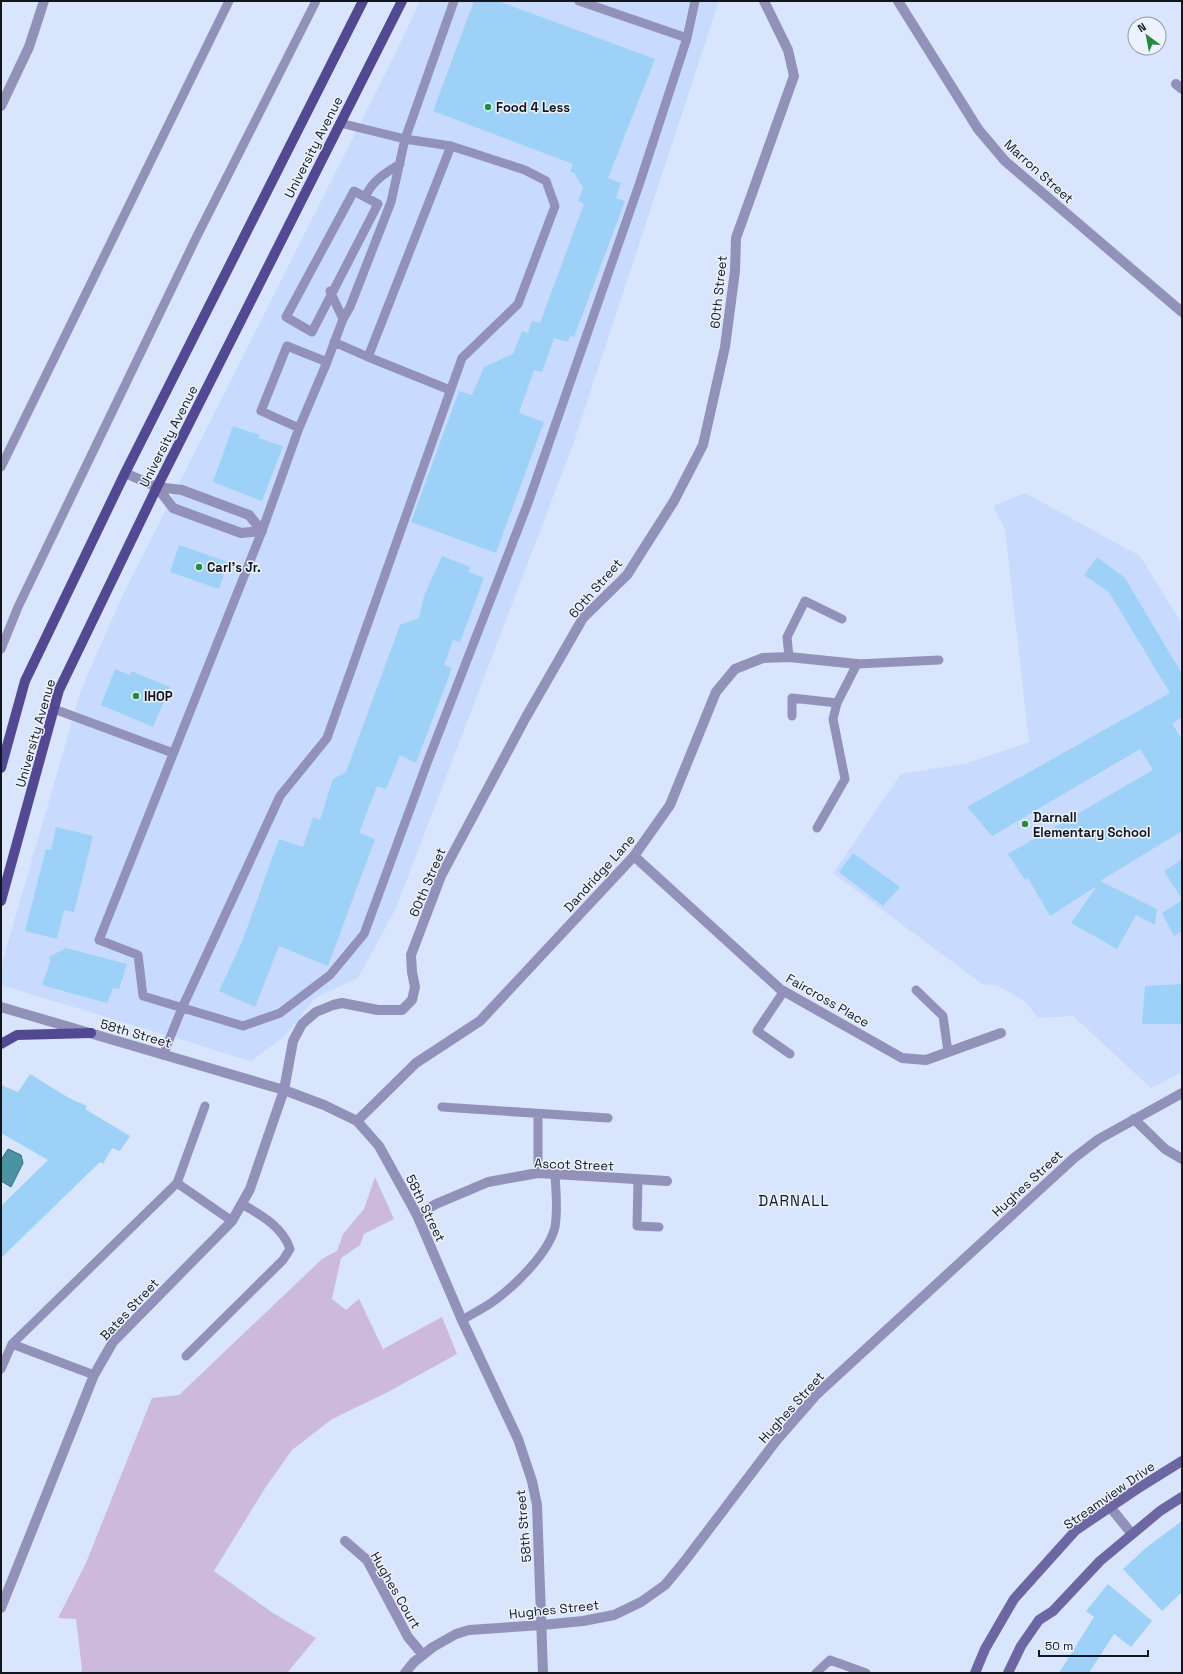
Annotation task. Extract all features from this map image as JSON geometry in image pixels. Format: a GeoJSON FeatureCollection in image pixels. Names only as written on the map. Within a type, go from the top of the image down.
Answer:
{"type":"FeatureCollection","features":[{"type":"Feature","properties":{"kind":"main road","name":"University Avenue"},"geometry":{"type":"LineString","coordinates":[[1,768],[25,681],[126,472],[363,1]]}},
{"type":"Feature","properties":{"kind":"main road","name":"University Avenue"},"geometry":{"type":"LineString","coordinates":[[1,901],[59,690],[76,652],[157,487],[402,1]]}},
{"type":"Feature","properties":{"kind":"main road"},"geometry":{"type":"LineString","coordinates":[[1,1044],[17,1035],[91,1033]]}},
{"type":"Feature","properties":{"kind":"main road","name":"Streamview Drive"},"geometry":{"type":"LineString","coordinates":[[975,1673],[985,1649],[1014,1599],[1076,1530],[1182,1461]]}},
{"type":"Feature","properties":{"kind":"main road"},"geometry":{"type":"LineString","coordinates":[[1008,1673],[1021,1646],[1039,1620],[1053,1611],[1100,1561],[1160,1511],[1182,1497]]}},
{"type":"Feature","properties":{"kind":"street"},"geometry":{"type":"LineString","coordinates":[[1,106],[29,47],[44,1]]}},
{"type":"Feature","properties":{"kind":"street","name":"60th Street"},"geometry":{"type":"LineString","coordinates":[[284,1090],[293,1041],[302,1024],[316,1012],[324,1007],[342,1003],[378,1010],[402,1010],[412,1000],[415,987],[411,955],[440,876],[526,717],[583,618],[627,575],[674,501],[704,445],[725,347],[735,271],[736,238],[794,76],[788,50],[764,1]]}},
{"type":"Feature","properties":{"kind":"street","name":"Marron Street"},"geometry":{"type":"LineString","coordinates":[[898,1],[978,129],[1005,161],[1182,312]]}},
{"type":"Feature","properties":{"kind":"street"},"geometry":{"type":"LineString","coordinates":[[126,472],[157,487],[182,490],[249,515],[262,531]]}},
{"type":"Feature","properties":{"kind":"street"},"geometry":{"type":"LineString","coordinates":[[157,487],[173,508],[241,533],[262,531]]}},
{"type":"Feature","properties":{"kind":"street","name":"Dandridge Lane"},"geometry":{"type":"LineString","coordinates":[[357,1121],[416,1063],[480,1021],[634,856],[670,805],[716,692],[734,669],[763,658],[788,658],[856,664]]}},
{"type":"Feature","properties":{"kind":"street","name":"Faircross Place"},"geometry":{"type":"LineString","coordinates":[[634,856],[784,991],[902,1058],[926,1060],[1001,1033]]}},
{"type":"Feature","properties":{"kind":"street","name":"58th Street"},"geometry":{"type":"LineString","coordinates":[[1,1007],[284,1090],[324,1105],[357,1121],[380,1146],[417,1215],[462,1320],[518,1439],[532,1481],[537,1505],[543,1673]]}},
{"type":"Feature","properties":{"kind":"street","name":"Bates Street"},"geometry":{"type":"LineString","coordinates":[[1,1608],[94,1375],[113,1342],[232,1221],[250,1189],[284,1090]]}},
{"type":"Feature","properties":{"kind":"street","name":"Hughes Street"},"geometry":{"type":"LineString","coordinates":[[405,1673],[423,1654],[444,1640],[469,1630],[584,1621],[614,1615],[641,1602],[665,1584],[684,1562],[776,1441],[817,1394],[1074,1158],[1099,1139],[1182,1093]]}},
{"type":"Feature","properties":{"kind":"street"},"geometry":{"type":"LineString","coordinates":[[1134,1119],[1165,1149],[1182,1159]]}},
{"type":"Feature","properties":{"kind":"street","name":"Ascot Street"},"geometry":{"type":"LineString","coordinates":[[417,1215],[436,1204],[488,1182],[538,1173],[667,1181]]}},
{"type":"Feature","properties":{"kind":"street"},"geometry":{"type":"LineString","coordinates":[[1110,1507],[1132,1534]]}},
{"type":"Feature","properties":{"kind":"street","name":"Hughes Court"},"geometry":{"type":"LineString","coordinates":[[345,1541],[367,1560],[408,1637],[423,1654]]}},
{"type":"Feature","properties":{"kind":"lane"},"geometry":{"type":"LineString","coordinates":[[1,468],[229,1]]}},
{"type":"Feature","properties":{"kind":"lane"},"geometry":{"type":"LineString","coordinates":[[2,645],[22,600],[190,250],[316,1]]}},
{"type":"Feature","properties":{"kind":"lane"},"geometry":{"type":"LineString","coordinates":[[454,1],[405,138],[391,202],[350,307],[343,319],[327,362],[299,428],[262,531],[99,940],[138,955],[143,996],[243,1026],[280,1013],[330,975],[364,934],[427,763],[528,503],[639,185],[687,38],[695,1]]}},
{"type":"Feature","properties":{"kind":"lane"},"geometry":{"type":"LineString","coordinates":[[579,1],[687,38]]}},
{"type":"Feature","properties":{"kind":"lane"},"geometry":{"type":"LineString","coordinates":[[163,1055],[182,1008],[280,796],[327,738],[462,358],[518,304],[555,206],[546,181],[525,170],[451,146],[405,138],[340,123]]}},
{"type":"Feature","properties":{"kind":"lane"},"geometry":{"type":"LineString","coordinates":[[368,357],[451,146]]}},
{"type":"Feature","properties":{"kind":"lane"},"geometry":{"type":"LineString","coordinates":[[365,197],[370,186],[381,176],[400,164]]}},
{"type":"Feature","properties":{"kind":"lane"},"geometry":{"type":"LineString","coordinates":[[354,192],[365,197],[378,204],[363,226],[313,323],[312,332],[286,316],[298,302],[349,207],[354,192]]}},
{"type":"Feature","properties":{"kind":"lane"},"geometry":{"type":"LineString","coordinates":[[330,292],[343,319]]}},
{"type":"Feature","properties":{"kind":"lane"},"geometry":{"type":"LineString","coordinates":[[334,342],[450,390]]}},
{"type":"Feature","properties":{"kind":"lane"},"geometry":{"type":"LineString","coordinates":[[299,428],[261,411],[287,346],[327,362]]}},
{"type":"Feature","properties":{"kind":"lane"},"geometry":{"type":"LineString","coordinates":[[788,658],[787,637],[805,601],[842,619]]}},
{"type":"Feature","properties":{"kind":"lane"},"geometry":{"type":"LineString","coordinates":[[817,828],[845,779],[833,718],[837,703],[856,664],[939,660]]}},
{"type":"Feature","properties":{"kind":"lane"},"geometry":{"type":"LineString","coordinates":[[792,716],[792,698],[837,703]]}},
{"type":"Feature","properties":{"kind":"lane"},"geometry":{"type":"LineString","coordinates":[[54,710],[173,753]]}},
{"type":"Feature","properties":{"kind":"lane"},"geometry":{"type":"LineString","coordinates":[[916,990],[942,1016],[948,1052]]}},
{"type":"Feature","properties":{"kind":"lane"},"geometry":{"type":"LineString","coordinates":[[784,991],[757,1031],[790,1054]]}},
{"type":"Feature","properties":{"kind":"lane"},"geometry":{"type":"LineString","coordinates":[[1,1369],[12,1344],[177,1183],[205,1106]]}},
{"type":"Feature","properties":{"kind":"lane"},"geometry":{"type":"LineString","coordinates":[[442,1107],[608,1118]]}},
{"type":"Feature","properties":{"kind":"lane"},"geometry":{"type":"LineString","coordinates":[[538,1114],[538,1173]]}},
{"type":"Feature","properties":{"kind":"lane"},"geometry":{"type":"LineString","coordinates":[[462,1320],[491,1303],[506,1291],[540,1256],[550,1242],[555,1226],[555,1175]]}},
{"type":"Feature","properties":{"kind":"lane"},"geometry":{"type":"LineString","coordinates":[[638,1180],[638,1226],[659,1227]]}},
{"type":"Feature","properties":{"kind":"lane"},"geometry":{"type":"LineString","coordinates":[[177,1183],[232,1221]]}},
{"type":"Feature","properties":{"kind":"lane"},"geometry":{"type":"LineString","coordinates":[[186,1356],[283,1260],[290,1249],[287,1240],[281,1232],[259,1214],[242,1204]]}},
{"type":"Feature","properties":{"kind":"lane"},"geometry":{"type":"LineString","coordinates":[[12,1344],[94,1375]]}},
{"type":"Feature","properties":{"kind":"lane"},"geometry":{"type":"LineString","coordinates":[[816,1673],[830,1660],[866,1673]]}},
{"type":"Feature","properties":{"kind":"shaded area"},"geometry":{"type":"Polygon","coordinates":[[[420,1],[719,1],[574,442],[396,908],[358,978],[315,998],[285,1036],[251,1061],[1,985],[1,967],[81,690],[121,599],[397,50],[420,1]]]}},
{"type":"Feature","properties":{"kind":"shaded area","name":"Darnall Elementary School"},"geometry":{"type":"Polygon","coordinates":[[[1025,493],[1140,556],[1182,624],[1182,1072],[1151,1088],[1073,1016],[1039,1018],[1024,1001],[998,986],[982,984],[833,873],[901,774],[968,763],[1029,742],[1005,529],[993,506],[1025,493]]]}},
{"type":"Feature","properties":{"kind":"shaded area"},"geometry":{"type":"Polygon","coordinates":[[[8,1149],[21,1155],[23,1163],[11,1187],[1,1181],[1,1160],[8,1149]]]}},
{"type":"Feature","properties":{"kind":"shaded area"},"geometry":{"type":"Polygon","coordinates":[[[375,1177],[394,1219],[364,1234],[360,1245],[341,1258],[332,1299],[346,1310],[359,1299],[383,1349],[442,1317],[457,1354],[386,1393],[332,1419],[292,1450],[265,1488],[214,1571],[273,1613],[316,1638],[287,1673],[81,1673],[82,1669],[76,1619],[58,1618],[86,1563],[152,1398],[179,1395],[322,1259],[337,1251],[343,1234],[364,1209],[375,1177]]]}},
{"type":"Feature","properties":{"kind":"building"},"geometry":{"type":"Polygon","coordinates":[[[474,1],[498,1],[655,59],[608,178],[621,183],[616,198],[625,201],[574,337],[570,336],[568,342],[554,338],[542,372],[534,370],[519,413],[544,422],[496,553],[411,522],[459,391],[472,395],[484,367],[513,354],[522,331],[528,333],[532,321],[540,323],[584,204],[578,201],[583,188],[574,173],[570,172],[573,164],[433,111],[474,1]]]}},
{"type":"Feature","properties":{"kind":"building"},"geometry":{"type":"Polygon","coordinates":[[[233,426],[260,435],[258,438],[283,446],[262,501],[213,482],[233,426]]]}},
{"type":"Feature","properties":{"kind":"building","name":"Carl's Jr."},"geometry":{"type":"Polygon","coordinates":[[[179,545],[228,562],[219,589],[170,572],[179,545]]]}},
{"type":"Feature","properties":{"kind":"building"},"geometry":{"type":"Polygon","coordinates":[[[442,556],[470,567],[469,572],[484,578],[460,642],[453,640],[444,665],[452,668],[416,763],[400,755],[386,789],[377,786],[359,833],[375,839],[328,966],[279,946],[255,1007],[219,991],[242,942],[279,839],[303,847],[313,817],[320,820],[333,779],[346,772],[400,625],[419,618],[424,596],[442,556]]]}},
{"type":"Feature","properties":{"kind":"building"},"geometry":{"type":"Polygon","coordinates":[[[1097,557],[1125,578],[1182,674],[1182,717],[1172,724],[1182,739],[1182,831],[1100,881],[1157,909],[1155,925],[1136,915],[1117,949],[1071,923],[1097,886],[1050,916],[1028,878],[1025,880],[1008,854],[1153,770],[1140,749],[992,836],[967,807],[1170,693],[1109,592],[1084,575],[1097,557]]]}},
{"type":"Feature","properties":{"kind":"building","name":"IHOP"},"geometry":{"type":"Polygon","coordinates":[[[115,669],[130,675],[131,671],[170,687],[153,727],[101,705],[115,669]]]}},
{"type":"Feature","properties":{"kind":"building"},"geometry":{"type":"Polygon","coordinates":[[[56,827],[93,836],[74,912],[64,910],[57,939],[25,931],[46,849],[51,850],[56,827]]]}},
{"type":"Feature","properties":{"kind":"building"},"geometry":{"type":"Polygon","coordinates":[[[853,853],[900,887],[883,906],[839,872],[853,853]]]}},
{"type":"Feature","properties":{"kind":"building"},"geometry":{"type":"Polygon","coordinates":[[[1182,859],[1182,899],[1164,871],[1182,859]]]}},
{"type":"Feature","properties":{"kind":"building"},"geometry":{"type":"Polygon","coordinates":[[[1182,900],[1182,931],[1174,936],[1162,913],[1182,900]]]}},
{"type":"Feature","properties":{"kind":"building"},"geometry":{"type":"Polygon","coordinates":[[[66,948],[127,964],[119,989],[113,988],[107,1003],[42,985],[50,962],[49,957],[66,948]]]}},
{"type":"Feature","properties":{"kind":"building"},"geometry":{"type":"Polygon","coordinates":[[[1182,984],[1182,1024],[1142,1024],[1145,986],[1182,984]]]}},
{"type":"Feature","properties":{"kind":"building"},"geometry":{"type":"Polygon","coordinates":[[[30,1074],[69,1098],[87,1106],[85,1109],[130,1136],[120,1151],[112,1148],[103,1164],[100,1162],[1,1258],[1,1206],[48,1160],[1,1133],[1,1085],[18,1092],[30,1074]]]}},
{"type":"Feature","properties":{"kind":"building"},"geometry":{"type":"Polygon","coordinates":[[[1182,1521],[1182,1592],[1162,1611],[1123,1569],[1147,1547],[1182,1521]]]}},
{"type":"Feature","properties":{"kind":"building"},"geometry":{"type":"Polygon","coordinates":[[[1108,1584],[1152,1621],[1131,1647],[1114,1634],[1089,1673],[1059,1673],[1094,1617],[1086,1611],[1108,1584]]]}},
{"type":"Feature","properties":{"kind":"place","name":"Food 4 Less"},"geometry":{"type":"Point","coordinates":[488,107]}},
{"type":"Feature","properties":{"kind":"place","name":"Carl's Jr."},"geometry":{"type":"Point","coordinates":[199,567]}},
{"type":"Feature","properties":{"kind":"place","name":"IHOP"},"geometry":{"type":"Point","coordinates":[136,696]}},
{"type":"Feature","properties":{"kind":"place","name":"Darnall Elementary School"},"geometry":{"type":"Point","coordinates":[1025,824]}},
{"type":"Feature","properties":{"kind":"district","name":"DARNALL"},"geometry":{"type":"Point","coordinates":[794,1201]}}]}
